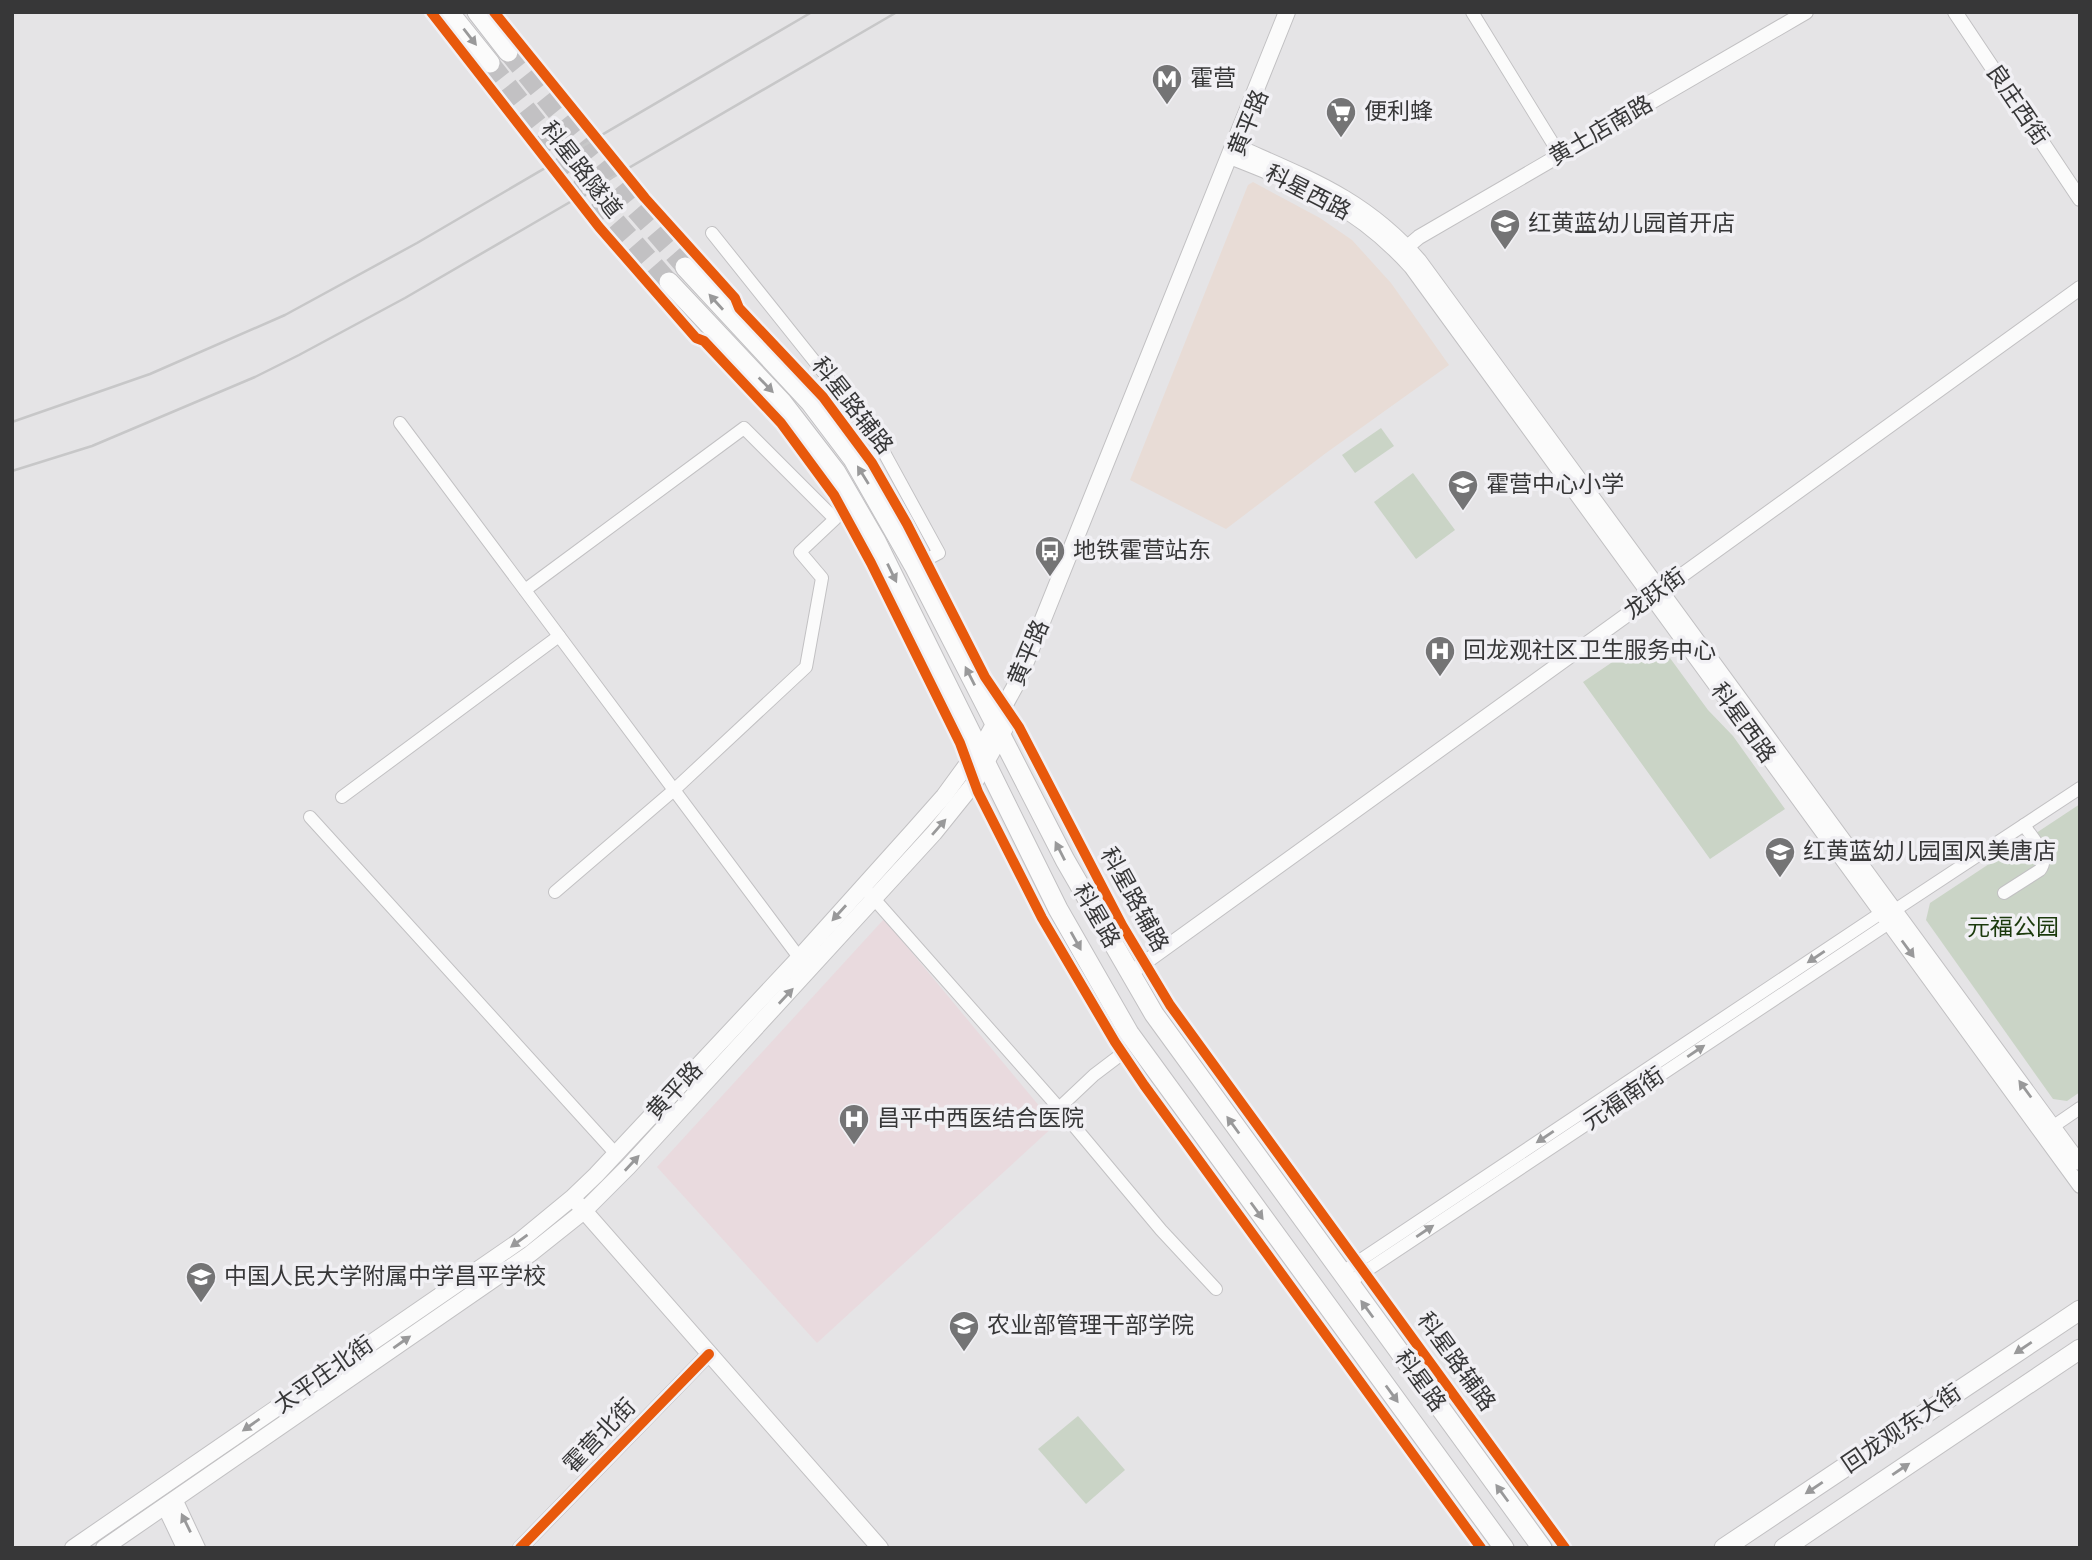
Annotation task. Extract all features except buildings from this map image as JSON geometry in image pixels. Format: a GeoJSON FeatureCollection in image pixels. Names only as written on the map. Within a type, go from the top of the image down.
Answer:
{"type":"FeatureCollection","features":[{"type":"Feature","properties":{"kind":"main road"},"geometry":{"type":"LineString","coordinates":[[450,12],[489,63]]}},
{"type":"Feature","properties":{"kind":"main road"},"geometry":{"type":"LineString","coordinates":[[477,12],[508,52]]}},
{"type":"Feature","properties":{"kind":"main road","name":"黄平路"},"geometry":{"type":"LineString","coordinates":[[1235,152],[1287,12]]}},
{"type":"Feature","properties":{"kind":"main road","name":"黄平路"},"geometry":{"type":"LineString","coordinates":[[572,1198],[805,964],[874,900],[948,818],[998,730],[1294,12]]}},
{"type":"Feature","properties":{"kind":"main road","name":"科星路"},"geometry":{"type":"LineString","coordinates":[[685,267],[822,416],[861,471],[914,566],[1082,891],[1129,974],[1184,1058],[1542,1548]]}},
{"type":"Feature","properties":{"kind":"main road","name":"科星路"},"geometry":{"type":"LineString","coordinates":[[669,282],[782,402],[836,472],[876,541],[1058,909],[1129,1032],[1504,1548]]}},
{"type":"Feature","properties":{"kind":"main road","name":"黄平路"},"geometry":{"type":"LineString","coordinates":[[584,1211],[628,1167],[805,964],[863,887],[982,757]]}},
{"type":"Feature","properties":{"kind":"main road"},"geometry":{"type":"LineString","coordinates":[[572,1198],[880,1548]]}},
{"type":"Feature","properties":{"kind":"main road","name":"太平庄北街"},"geometry":{"type":"LineString","coordinates":[[73,1548],[521,1240],[572,1198]]}},
{"type":"Feature","properties":{"kind":"main road","name":"太平庄北街"},"geometry":{"type":"LineString","coordinates":[[104,1548],[530,1254],[584,1211]]}},
{"type":"Feature","properties":{"kind":"main road","name":"回龙观东大街"},"geometry":{"type":"LineString","coordinates":[[1724,1548],[2080,1310]]}},
{"type":"Feature","properties":{"kind":"main road","name":"回龙观东大街"},"geometry":{"type":"LineString","coordinates":[[1784,1548],[2080,1349]]}},
{"type":"Feature","properties":{"kind":"street"},"geometry":{"type":"LineString","coordinates":[[1472,12],[1560,155]]}},
{"type":"Feature","properties":{"kind":"street","name":"黄土店南路"},"geometry":{"type":"LineString","coordinates":[[1403,250],[1419,237],[1806,12]]}},
{"type":"Feature","properties":{"kind":"street","name":"良庄西街"},"geometry":{"type":"LineString","coordinates":[[1955,12],[2080,199]]}},
{"type":"Feature","properties":{"kind":"street","name":"科星西路"},"geometry":{"type":"LineString","coordinates":[[1235,152],[1317,181],[1349,198],[1382,222],[1417,275],[1656,593],[2047,1130],[2080,1186]]}},
{"type":"Feature","properties":{"kind":"street"},"geometry":{"type":"LineString","coordinates":[[712,233],[881,447],[939,552],[914,566]]}},
{"type":"Feature","properties":{"kind":"street","name":"龙跃街"},"geometry":{"type":"LineString","coordinates":[[1129,974],[2080,288]]}},
{"type":"Feature","properties":{"kind":"street"},"geometry":{"type":"LineString","coordinates":[[400,423],[805,964]]}},
{"type":"Feature","properties":{"kind":"street"},"geometry":{"type":"LineString","coordinates":[[524,590],[744,428],[835,519],[800,552],[822,578],[806,667],[674,790],[555,892]]}},
{"type":"Feature","properties":{"kind":"street"},"geometry":{"type":"LineString","coordinates":[[342,797],[559,636]]}},
{"type":"Feature","properties":{"kind":"street","name":"元福南街"},"geometry":{"type":"LineString","coordinates":[[1345,1278],[2080,788]]}},
{"type":"Feature","properties":{"kind":"street"},"geometry":{"type":"LineString","coordinates":[[310,817],[616,1154]]}},
{"type":"Feature","properties":{"kind":"street"},"geometry":{"type":"LineString","coordinates":[[2004,893],[2040,870],[2045,863],[2043,855],[2024,825]]}},
{"type":"Feature","properties":{"kind":"street"},"geometry":{"type":"LineString","coordinates":[[863,887],[1059,1108],[1161,1230],[1216,1289]]}},
{"type":"Feature","properties":{"kind":"street"},"geometry":{"type":"LineString","coordinates":[[1059,1108],[1094,1074],[1123,1053]]}},
{"type":"Feature","properties":{"kind":"street"},"geometry":{"type":"LineString","coordinates":[[2047,1130],[2080,1108]]}},
{"type":"Feature","properties":{"kind":"street","name":"科星西路"},"geometry":{"type":"LineString","coordinates":[[2047,1130],[2080,1163]]}},
{"type":"Feature","properties":{"kind":"street","name":"霍营北街"},"geometry":{"type":"LineString","coordinates":[[520,1548],[709,1354]]}},
{"type":"Feature","properties":{"kind":"street"},"geometry":{"type":"LineString","coordinates":[[169,1503],[184,1548]]}},
{"type":"Feature","properties":{"kind":"street"},"geometry":{"type":"LineString","coordinates":[[169,1503],[198,1548]]}},
{"type":"Feature","properties":{"kind":"shaded area"},"geometry":{"type":"Polygon","coordinates":[[[1253,182],[1320,218],[1352,240],[1391,283],[1449,365],[1226,529],[1130,480],[1248,185],[1253,182]]]}},
{"type":"Feature","properties":{"kind":"shaded area","name":"昌平中西医结合医院"},"geometry":{"type":"Polygon","coordinates":[[[884,919],[1055,1125],[817,1343],[657,1167],[884,919]]]}},
{"type":"Feature","properties":{"kind":"green space"},"geometry":{"type":"Polygon","coordinates":[[[1381,428],[1394,446],[1355,473],[1342,455],[1381,428]]]}},
{"type":"Feature","properties":{"kind":"green space"},"geometry":{"type":"Polygon","coordinates":[[[1413,473],[1455,530],[1416,559],[1374,502],[1413,473]]]}},
{"type":"Feature","properties":{"kind":"green space"},"geometry":{"type":"Polygon","coordinates":[[[1659,643],[1708,710],[1733,736],[1785,809],[1710,859],[1583,682],[1636,646],[1659,643]]]}},
{"type":"Feature","properties":{"kind":"green space","name":"元福公园"},"geometry":{"type":"Polygon","coordinates":[[[2080,804],[2080,1092],[2067,1101],[2053,1099],[1926,920],[1930,903],[2080,804]]]}},
{"type":"Feature","properties":{"kind":"green space"},"geometry":{"type":"Polygon","coordinates":[[[1078,1416],[1125,1470],[1086,1504],[1038,1449],[1078,1416]]]}},
{"type":"Feature","properties":{"kind":"tunnel"},"geometry":{"type":"LineString","coordinates":[[508,52],[632,206],[685,267]]}},
{"type":"Feature","properties":{"kind":"tunnel"},"geometry":{"type":"LineString","coordinates":[[490,63],[613,218],[669,282]]}},
{"type":"Feature","properties":{"kind":"railway"},"geometry":{"type":"LineString","coordinates":[[12,422],[150,374],[285,315],[417,243],[812,12]]}},
{"type":"Feature","properties":{"kind":"railway"},"geometry":{"type":"LineString","coordinates":[[12,471],[92,446],[255,377],[299,355],[405,298],[897,12]]}},
{"type":"Feature","properties":{"kind":"cycle path","name":"科星路隧道"},"geometry":{"type":"LineString","coordinates":[[431,12],[599,227],[696,338],[704,341],[781,423],[834,495],[871,563],[960,743],[978,792],[1042,918],[1115,1042],[1481,1548]]}},
{"type":"Feature","properties":{"kind":"cycle path","name":"科星路辅路"},"geometry":{"type":"LineString","coordinates":[[494,12],[645,198],[735,298],[739,308],[823,397],[872,463],[907,524],[985,677],[1019,727],[1122,925],[1170,1005],[1565,1548]]}},
{"type":"Feature","properties":{"kind":"cycle path"},"geometry":{"type":"LineString","coordinates":[[520,1548],[709,1354]]}},
{"type":"Feature","properties":{"kind":"place","name":"霍营"},"geometry":{"type":"Point","coordinates":[1167,106]}},
{"type":"Feature","properties":{"kind":"place","name":"便利蜂"},"geometry":{"type":"Point","coordinates":[1341,139]}},
{"type":"Feature","properties":{"kind":"place","name":"红黄蓝幼儿园首开店"},"geometry":{"type":"Point","coordinates":[1505,251]}},
{"type":"Feature","properties":{"kind":"place","name":"霍营中心小学"},"geometry":{"type":"Point","coordinates":[1463,512]}},
{"type":"Feature","properties":{"kind":"place","name":"地铁霍营站东"},"geometry":{"type":"Point","coordinates":[1050,578]}},
{"type":"Feature","properties":{"kind":"place","name":"回龙观社区卫生服务中心"},"geometry":{"type":"Point","coordinates":[1440,678]}},
{"type":"Feature","properties":{"kind":"place","name":"红黄蓝幼儿园国风美唐店"},"geometry":{"type":"Point","coordinates":[1780,879]}},
{"type":"Feature","properties":{"kind":"place","name":"昌平中西医结合医院"},"geometry":{"type":"Point","coordinates":[854,1146]}},
{"type":"Feature","properties":{"kind":"place","name":"中国人民大学附属中学昌平学校"},"geometry":{"type":"Point","coordinates":[201,1304]}},
{"type":"Feature","properties":{"kind":"place","name":"农业部管理干部学院"},"geometry":{"type":"Point","coordinates":[964,1353]}}]}
